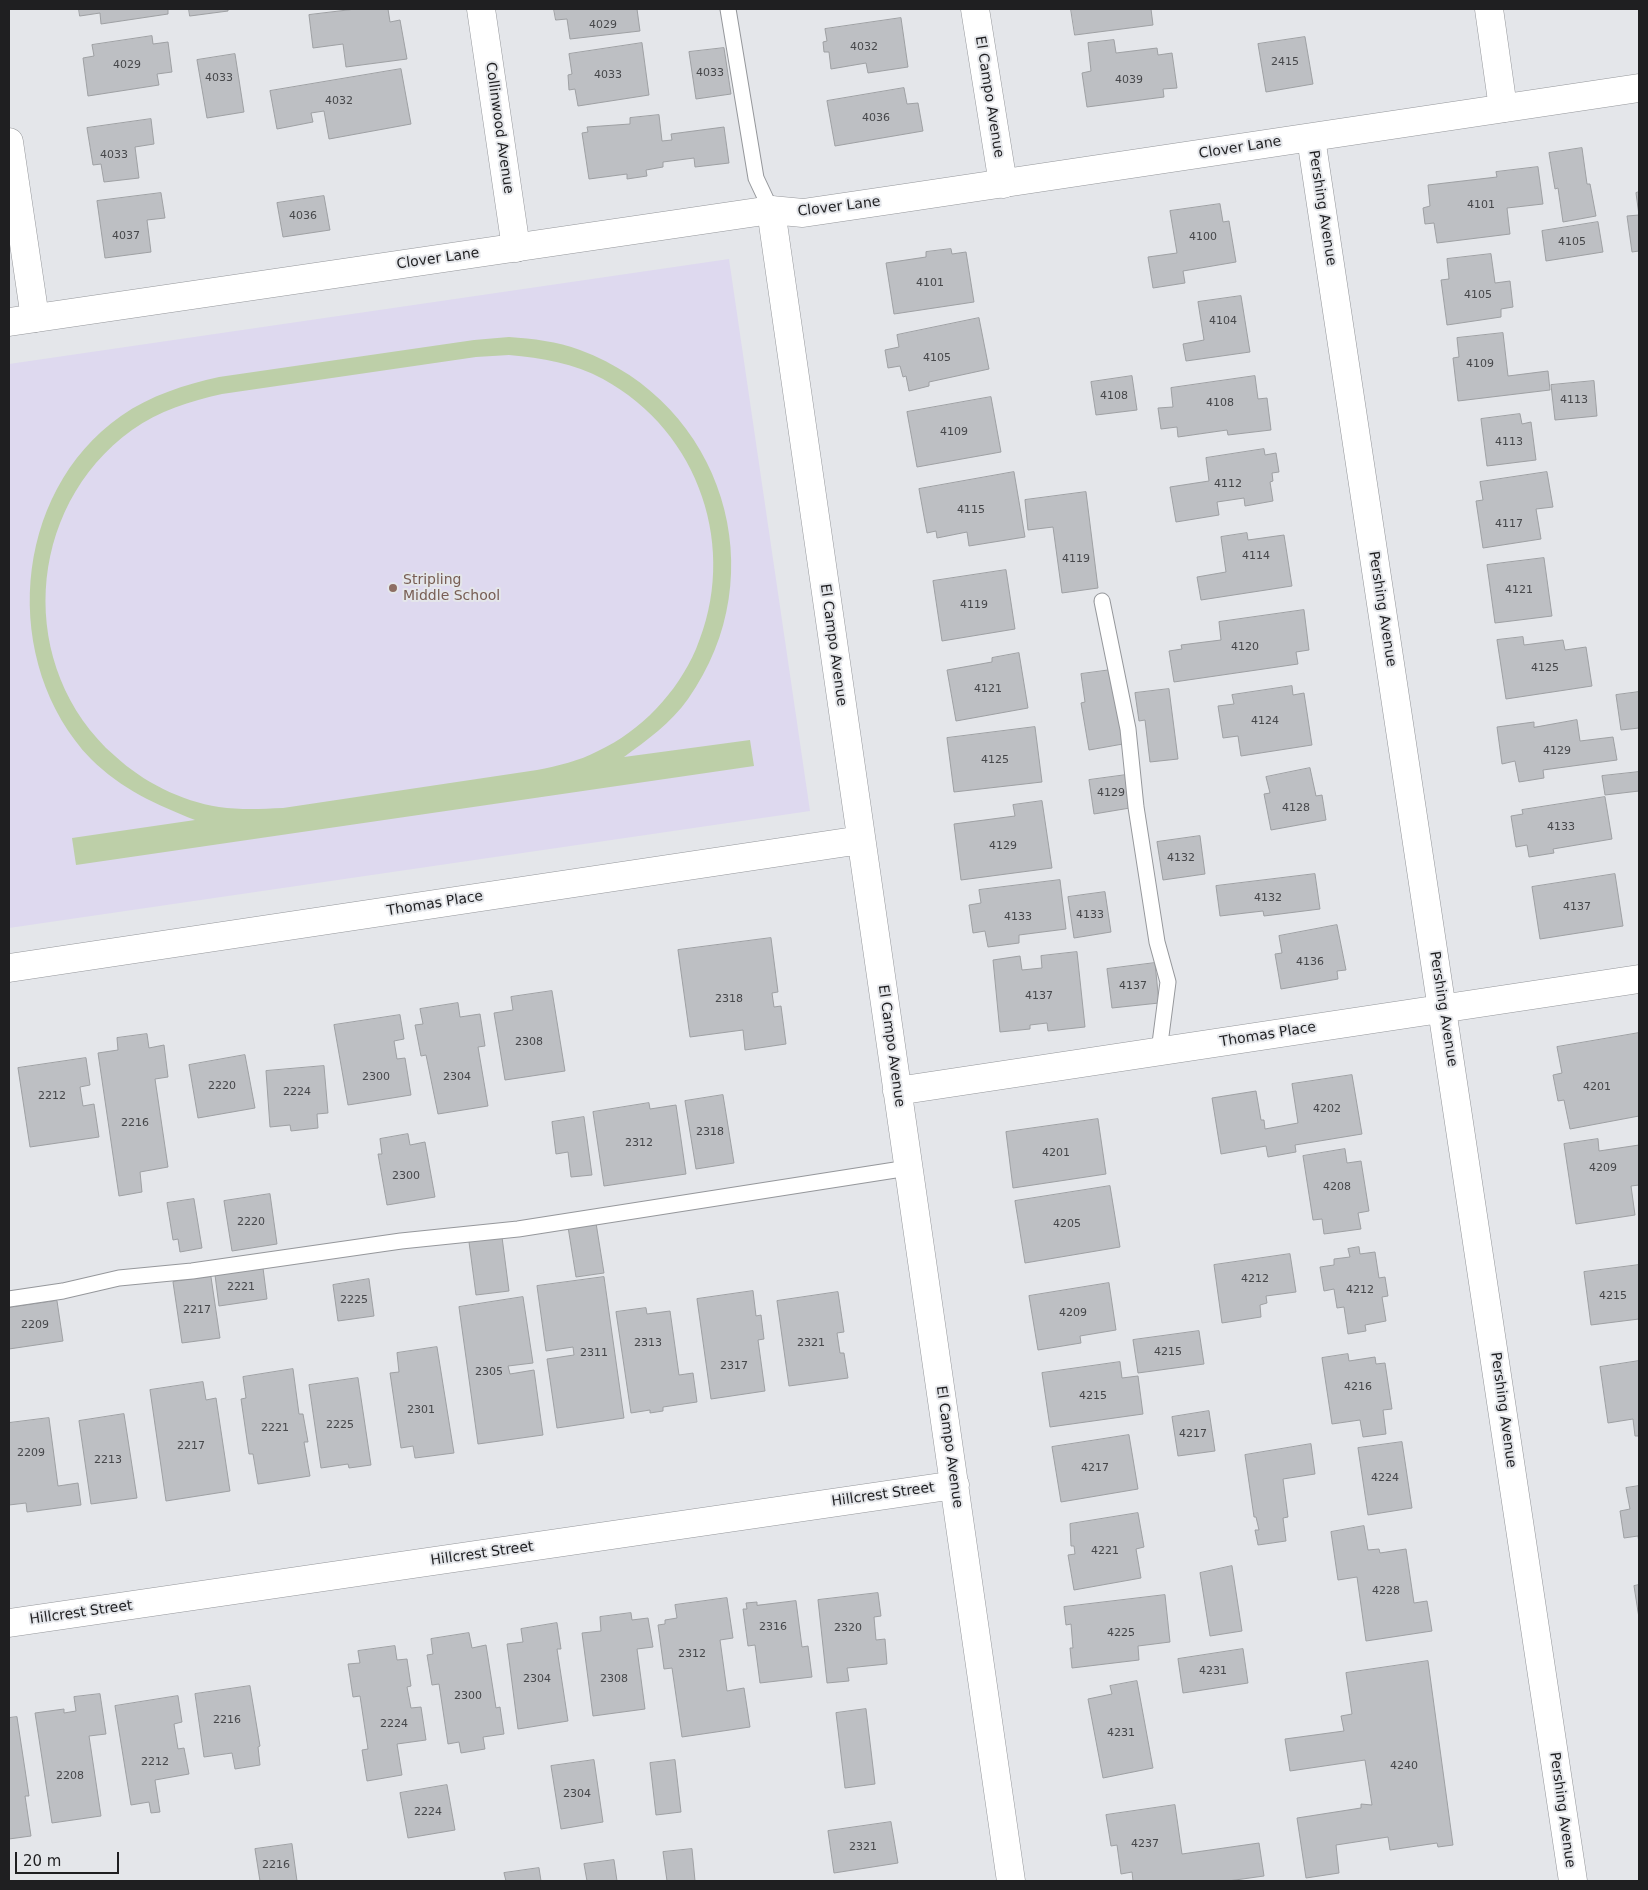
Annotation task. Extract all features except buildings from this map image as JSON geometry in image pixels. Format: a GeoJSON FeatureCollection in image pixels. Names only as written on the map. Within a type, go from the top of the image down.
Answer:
{"type":"FeatureCollection","features":[{"type":"Feature","properties":{"kind":"street","name":"Collinwood Avenue"},"geometry":{"type":"LineString","coordinates":[[481,9],[516,248]]}},
{"type":"Feature","properties":{"kind":"street","name":"El Campo Avenue"},"geometry":{"type":"LineString","coordinates":[[975,9],[1003,184]]}},
{"type":"Feature","properties":{"kind":"street"},"geometry":{"type":"LineString","coordinates":[[1489,9],[1503,108]]}},
{"type":"Feature","properties":{"kind":"street","name":"Clover Lane"},"geometry":{"type":"LineString","coordinates":[[9,322],[771,210],[803,213],[1639,88]]}},
{"type":"Feature","properties":{"kind":"street","name":"Pershing Avenue"},"geometry":{"type":"LineString","coordinates":[[1311,138],[1573,1881]]}},
{"type":"Feature","properties":{"kind":"street"},"geometry":{"type":"LineString","coordinates":[[9,142],[35,318]]}},
{"type":"Feature","properties":{"kind":"street","name":"El Campo Avenue"},"geometry":{"type":"LineString","coordinates":[[771,210],[1011,1881]]}},
{"type":"Feature","properties":{"kind":"street","name":"Thomas Place"},"geometry":{"type":"LineString","coordinates":[[9,968],[861,840]]}},
{"type":"Feature","properties":{"kind":"street","name":"Thomas Place"},"geometry":{"type":"LineString","coordinates":[[897,1091],[1639,979]]}},
{"type":"Feature","properties":{"kind":"street","name":"Hillcrest Street"},"geometry":{"type":"LineString","coordinates":[[9,1623],[955,1485]]}},
{"type":"Feature","properties":{"kind":"lane"},"geometry":{"type":"LineString","coordinates":[[728,9],[756,178],[771,210]]}},
{"type":"Feature","properties":{"kind":"lane"},"geometry":{"type":"LineString","coordinates":[[1102,601],[1128,729],[1136,807],[1157,942],[1168,982],[1159,1051]]}},
{"type":"Feature","properties":{"kind":"lane"},"geometry":{"type":"LineString","coordinates":[[9,1299],[63,1291],[119,1278],[192,1271],[401,1242],[518,1229],[908,1168]]}},
{"type":"Feature","properties":{"kind":"shaded area","name":"Stripling Middle School"},"geometry":{"type":"Polygon","coordinates":[[[729,259],[810,811],[9,928],[9,364],[729,259]]]}},
{"type":"Feature","properties":{"kind":"green space"},"geometry":{"type":"Polygon","coordinates":[[[509,337],[554,342],[580,350],[629,375],[670,409],[700,451],[721,498],[731,548],[729,599],[715,650],[688,699],[650,738],[624,757],[750,740],[754,766],[76,865],[72,838],[195,820],[127,788],[91,759],[62,720],[42,676],[31,629],[31,581],[39,533],[57,489],[84,449],[121,416],[132,409],[168,392],[193,384],[219,377],[474,340],[509,337]],[[509,355],[476,357],[222,394],[187,403],[142,423],[96,463],[70,502],[53,544],[46,590],[48,635],[61,679],[83,720],[115,756],[150,782],[191,800],[227,808],[283,808],[561,765],[583,758],[614,743],[643,722],[656,709],[679,681],[688,665],[696,649],[708,611],[713,572],[711,534],[702,496],[686,461],[664,429],[637,402],[592,373],[558,362],[509,355]]]}},
{"type":"Feature","properties":{"kind":"place","name":"Stripling Middle School"},"geometry":{"type":"Point","coordinates":[393,588]}}]}
